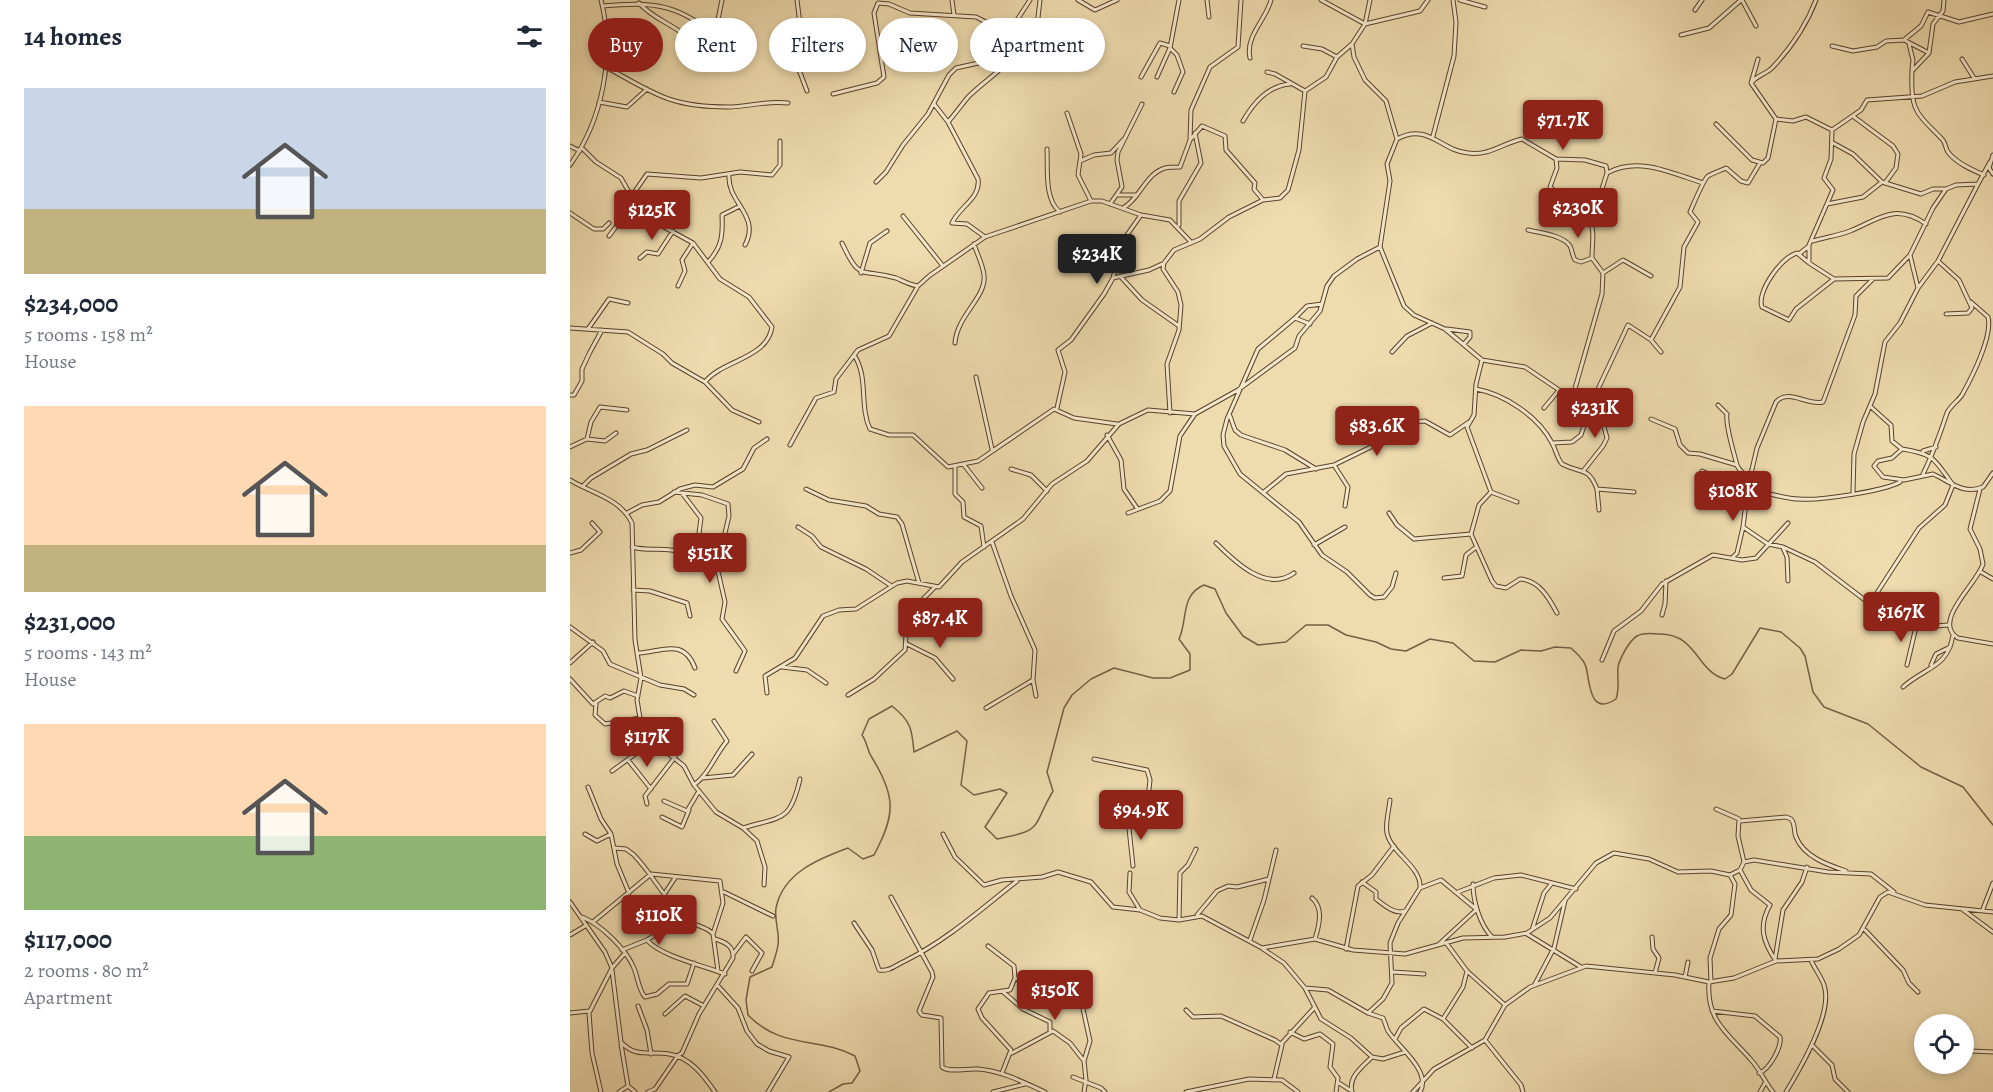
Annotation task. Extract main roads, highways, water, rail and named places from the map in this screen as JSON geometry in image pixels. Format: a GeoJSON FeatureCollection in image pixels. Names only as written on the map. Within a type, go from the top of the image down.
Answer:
{"type":"FeatureCollection","features":[{"type":"Feature","properties":{"kind":"waterway"},"geometry":{"type":"LineString","coordinates":[[829,1092],[843,1084],[852,1083],[860,1071],[855,1056],[827,1046],[774,1033],[748,1015],[746,1000],[750,977],[772,967],[778,940],[776,908],[786,885],[803,869],[848,848],[863,859],[874,855],[881,841],[889,816],[889,794],[862,735],[869,719],[892,706],[907,721],[914,752],[957,731],[967,741],[961,785],[974,795],[1000,789],[1007,793],[985,827],[997,839],[1023,833],[1035,826],[1053,791],[1047,772],[1064,708],[1072,695],[1091,679],[1114,668],[1153,678],[1170,678],[1190,670],[1190,654],[1179,639],[1188,601],[1196,589],[1204,585],[1215,589],[1226,613],[1243,636],[1258,645],[1286,642],[1306,625],[1328,625],[1346,635],[1376,642],[1391,649],[1406,651],[1430,639],[1453,643],[1474,661],[1495,662],[1521,650],[1571,648],[1584,662],[1592,695],[1600,704],[1616,699],[1619,663],[1628,646],[1637,636],[1660,634],[1682,640],[1708,669],[1725,679],[1732,674],[1760,628],[1781,632],[1800,648],[1805,656],[1813,692],[1824,707],[1868,724],[1921,767],[1963,787],[1993,825]]}}]}
